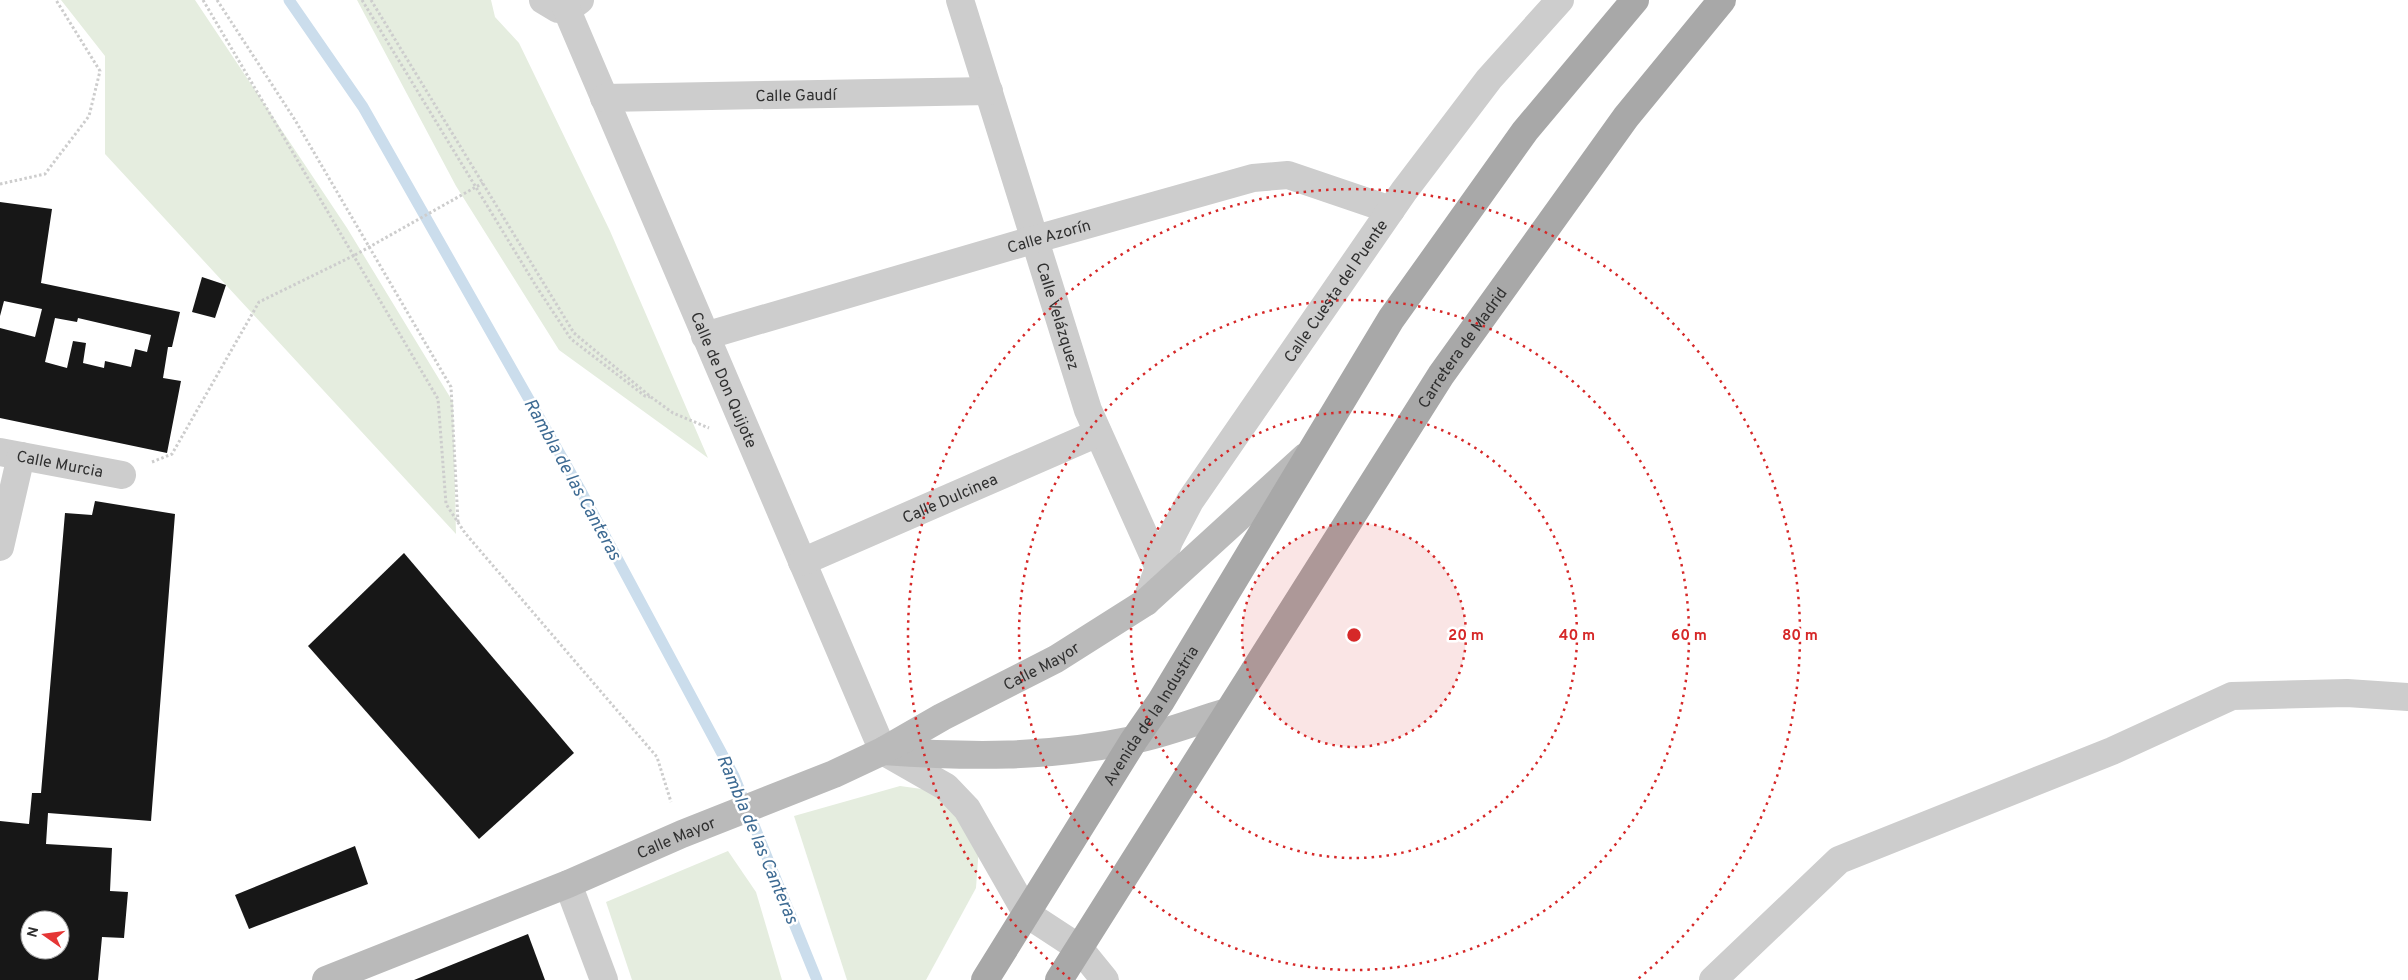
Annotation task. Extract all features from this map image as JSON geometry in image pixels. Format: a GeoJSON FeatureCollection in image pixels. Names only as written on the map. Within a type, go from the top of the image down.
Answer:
{"type":"FeatureCollection","features":[{"type":"Feature","properties":{"kind":"main road","name":"Avenida de la Industria"},"geometry":{"type":"LineString","coordinates":[[985,980],[1134,740],[1161,701],[1391,319],[1525,131],[1635,0]]}},
{"type":"Feature","properties":{"kind":"main road","name":"Carretera de Madrid"},"geometry":{"type":"LineString","coordinates":[[1227,712],[1441,375],[1626,117],[1722,0]]}},
{"type":"Feature","properties":{"kind":"main road","name":"Calle Mayor"},"geometry":{"type":"LineString","coordinates":[[326,980],[568,884],[677,836],[834,774],[884,751],[942,717],[1056,659],[1146,602],[1313,449]]}},
{"type":"Feature","properties":{"kind":"main road"},"geometry":{"type":"LineString","coordinates":[[884,751],[953,756],[1018,756],[1134,740],[1227,712]]}},
{"type":"Feature","properties":{"kind":"main road"},"geometry":{"type":"LineString","coordinates":[[1059,980],[1227,712]]}},
{"type":"Feature","properties":{"kind":"street","name":"Calle Velázquez"},"geometry":{"type":"LineString","coordinates":[[960,0],[1088,410],[1159,568]]}},
{"type":"Feature","properties":{"kind":"street","name":"Calle Cuesta del Puente"},"geometry":{"type":"LineString","coordinates":[[1146,602],[1169,541],[1190,501],[1391,210],[1489,79],[1560,0]]}},
{"type":"Feature","properties":{"kind":"street","name":"Calle de Don Quijote"},"geometry":{"type":"LineString","coordinates":[[563,3],[884,751]]}},
{"type":"Feature","properties":{"kind":"street","name":"Calle Gaudí"},"geometry":{"type":"LineString","coordinates":[[604,98],[989,91]]}},
{"type":"Feature","properties":{"kind":"street","name":"Calle Azorín"},"geometry":{"type":"LineString","coordinates":[[706,336],[1036,239],[1253,178],[1288,175],[1391,210]]}},
{"type":"Feature","properties":{"kind":"street","name":"Calle Dulcinea"},"geometry":{"type":"LineString","coordinates":[[802,562],[1098,433]]}},
{"type":"Feature","properties":{"kind":"street","name":"Calle Murcia"},"geometry":{"type":"LineString","coordinates":[[10,454],[122,475]]}},
{"type":"Feature","properties":{"kind":"street"},"geometry":{"type":"LineString","coordinates":[[0,547],[10,454]]}},
{"type":"Feature","properties":{"kind":"street"},"geometry":{"type":"LineString","coordinates":[[1713,980],[1840,860],[2112,751],[2232,696],[2347,694],[2408,697]]}},
{"type":"Feature","properties":{"kind":"street"},"geometry":{"type":"LineString","coordinates":[[884,751],[946,787],[967,809],[1027,914],[1079,948],[1104,980]]}},
{"type":"Feature","properties":{"kind":"street"},"geometry":{"type":"LineString","coordinates":[[568,884],[604,980]]}},
{"type":"Feature","properties":{"kind":"path"},"geometry":{"type":"LineString","coordinates":[[0,184],[45,174],[88,116],[100,71],[56,0]]}},
{"type":"Feature","properties":{"kind":"path"},"geometry":{"type":"LineString","coordinates":[[203,0],[355,255],[438,399],[446,504],[458,523],[657,757],[677,836]]}},
{"type":"Feature","properties":{"kind":"path"},"geometry":{"type":"LineString","coordinates":[[217,0],[295,120],[451,387],[458,523]]}},
{"type":"Feature","properties":{"kind":"path"},"geometry":{"type":"LineString","coordinates":[[362,0],[536,286],[571,339],[645,396],[650,397]]}},
{"type":"Feature","properties":{"kind":"path"},"geometry":{"type":"LineString","coordinates":[[371,0],[574,333],[650,397],[673,413],[753,447]]}},
{"type":"Feature","properties":{"kind":"path"},"geometry":{"type":"LineString","coordinates":[[122,475],[172,454],[259,302],[355,255],[483,183]]}},
{"type":"Feature","properties":{"kind":"shaded area"},"geometry":{"type":"Polygon","coordinates":[[[61,0],[195,0],[347,228],[453,402],[456,534],[105,154],[105,56],[61,0]]]}},
{"type":"Feature","properties":{"kind":"shaded area"},"geometry":{"type":"Polygon","coordinates":[[[357,0],[491,0],[495,17],[519,43],[610,231],[708,458],[559,350],[456,186],[357,0]]]}},
{"type":"Feature","properties":{"kind":"shaded area"},"geometry":{"type":"Polygon","coordinates":[[[900,786],[929,790],[955,811],[979,846],[976,888],[926,980],[847,980],[794,816],[900,786]]]}},
{"type":"Feature","properties":{"kind":"shaded area"},"geometry":{"type":"Polygon","coordinates":[[[728,851],[756,892],[782,980],[632,980],[606,902],[728,851]]]}},
{"type":"Feature","properties":{"kind":"building"},"geometry":{"type":"Polygon","coordinates":[[[0,202],[52,209],[41,283],[180,312],[172,347],[168,347],[163,378],[181,381],[167,453],[0,418],[0,328],[35,337],[42,309],[4,301],[0,316],[0,202]],[[55,318],[45,362],[67,368],[73,341],[86,343],[83,363],[104,368],[105,361],[131,367],[135,349],[147,352],[151,335],[78,318],[77,322],[55,318]]]}},
{"type":"Feature","properties":{"kind":"building"},"geometry":{"type":"Polygon","coordinates":[[[202,277],[226,285],[215,318],[192,312],[202,277]]]}},
{"type":"Feature","properties":{"kind":"building"},"geometry":{"type":"Polygon","coordinates":[[[95,501],[175,514],[151,821],[48,813],[46,844],[112,848],[110,891],[128,892],[124,938],[102,937],[98,980],[0,980],[0,821],[29,824],[32,793],[41,793],[65,513],[92,515],[95,501]]]}},
{"type":"Feature","properties":{"kind":"building"},"geometry":{"type":"Polygon","coordinates":[[[404,553],[574,753],[479,839],[308,646],[404,553]]]}},
{"type":"Feature","properties":{"kind":"building"},"geometry":{"type":"Polygon","coordinates":[[[355,846],[368,884],[249,929],[235,895],[355,846]]]}},
{"type":"Feature","properties":{"kind":"building"},"geometry":{"type":"Polygon","coordinates":[[[528,934],[545,980],[414,980],[528,934]]]}},
{"type":"Feature","properties":{"kind":"waterway","name":"Rambla de las Canteras"},"geometry":{"type":"LineString","coordinates":[[289,0],[363,107],[581,491],[734,776],[817,980]]}}]}
